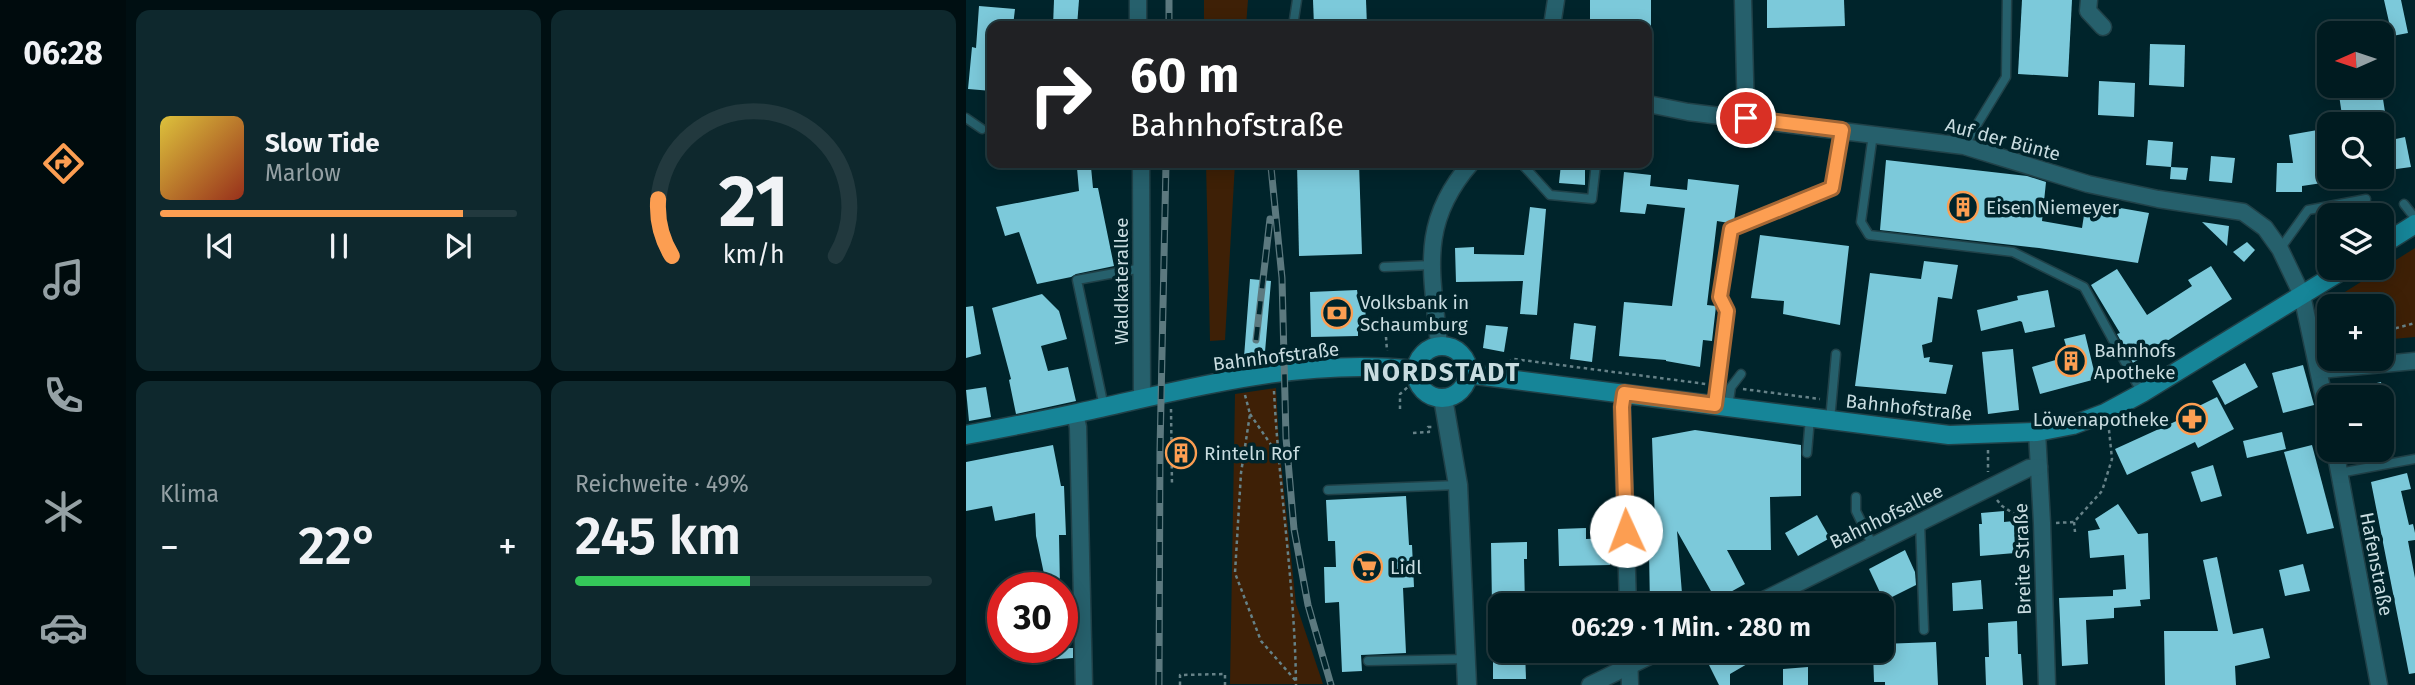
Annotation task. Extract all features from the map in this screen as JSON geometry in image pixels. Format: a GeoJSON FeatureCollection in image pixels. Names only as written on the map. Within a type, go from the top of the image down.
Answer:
{"type":"FeatureCollection","features":[{"type":"Feature","properties":{"kind":"main road"},"geometry":{"type":"LineString","coordinates":[[2394,237],[2415,224]]}},
{"type":"Feature","properties":{"kind":"main road","name":"Bahnhofstraße"},"geometry":{"type":"LineString","coordinates":[[1468,374],[1949,435],[2036,432],[2073,425],[2105,413],[2326,280]]}},
{"type":"Feature","properties":{"kind":"main road"},"geometry":{"type":"LineString","coordinates":[[1439,345],[1460,353],[1465,359],[1468,374],[1466,382],[1457,394],[1443,398],[1426,393],[1420,387],[1415,370],[1423,353],[1439,345]]}},
{"type":"Feature","properties":{"kind":"main road","name":"Bahnhofstraße"},"geometry":{"type":"LineString","coordinates":[[966,435],[1272,374],[1324,367],[1388,367],[1415,370]]}},
{"type":"Feature","properties":{"kind":"street"},"geometry":{"type":"LineString","coordinates":[[1138,0],[1138,21]]}},
{"type":"Feature","properties":{"kind":"street"},"geometry":{"type":"LineString","coordinates":[[1553,21],[1556,0]]}},
{"type":"Feature","properties":{"kind":"street"},"geometry":{"type":"LineString","coordinates":[[1743,0],[1746,118]]}},
{"type":"Feature","properties":{"kind":"street"},"geometry":{"type":"LineString","coordinates":[[2089,0],[2088,11],[2104,27]]}},
{"type":"Feature","properties":{"kind":"street","name":"Auf der Bünte"},"geometry":{"type":"LineString","coordinates":[[1652,105],[1688,112],[1964,146],[2088,184],[2158,199],[2243,212],[2265,228],[2280,249],[2302,295]]}},
{"type":"Feature","properties":{"kind":"street","name":"Waldkaterallee"},"geometry":{"type":"LineString","coordinates":[[1141,168],[1142,398]]}},
{"type":"Feature","properties":{"kind":"street"},"geometry":{"type":"LineString","coordinates":[[1439,345],[1432,265],[1434,226],[1444,201],[1467,168]]}},
{"type":"Feature","properties":{"kind":"street"},"geometry":{"type":"LineString","coordinates":[[2302,295],[2317,358]]}},
{"type":"Feature","properties":{"kind":"street"},"geometry":{"type":"LineString","coordinates":[[2394,363],[2415,361]]}},
{"type":"Feature","properties":{"kind":"street"},"geometry":{"type":"LineString","coordinates":[[1624,393],[1622,407],[1628,593]]}},
{"type":"Feature","properties":{"kind":"street"},"geometry":{"type":"LineString","coordinates":[[1443,398],[1458,485],[1467,685]]}},
{"type":"Feature","properties":{"kind":"street"},"geometry":{"type":"LineString","coordinates":[[1075,414],[1078,427],[1084,685]]}},
{"type":"Feature","properties":{"kind":"street","name":"Breite Straße"},"geometry":{"type":"LineString","coordinates":[[2036,432],[2047,685]]}},
{"type":"Feature","properties":{"kind":"street","name":"Hafenstraße"},"geometry":{"type":"LineString","coordinates":[[2337,462],[2379,685]]}},
{"type":"Feature","properties":{"kind":"street","name":"Bahnhofsallee"},"geometry":{"type":"LineString","coordinates":[[1778,593],[2029,468],[2039,467]]}},
{"type":"Feature","properties":{"kind":"street"},"geometry":{"type":"LineString","coordinates":[[1590,685],[1623,663]]}},
{"type":"Feature","properties":{"kind":"street"},"geometry":{"type":"LineString","coordinates":[[1629,663],[1630,685]]}},
{"type":"Feature","properties":{"kind":"lane"},"geometry":{"type":"LineString","coordinates":[[1294,21],[1297,0]]}},
{"type":"Feature","properties":{"kind":"lane"},"geometry":{"type":"LineString","coordinates":[[1964,146],[2006,77],[2007,0]]}},
{"type":"Feature","properties":{"kind":"lane"},"geometry":{"type":"LineString","coordinates":[[966,118],[982,129]]}},
{"type":"Feature","properties":{"kind":"lane"},"geometry":{"type":"LineString","coordinates":[[1721,406],[1718,385],[1727,311],[1720,297],[1731,229],[1832,188],[1842,130]]}},
{"type":"Feature","properties":{"kind":"lane"},"geometry":{"type":"LineString","coordinates":[[1873,134],[1861,222],[1868,235],[2013,252],[2084,287],[2141,393]]}},
{"type":"Feature","properties":{"kind":"lane"},"geometry":{"type":"LineString","coordinates":[[1526,168],[1550,195],[1592,199],[1595,168]]}},
{"type":"Feature","properties":{"kind":"lane"},"geometry":{"type":"LineString","coordinates":[[2280,249],[2308,210],[2366,199]]}},
{"type":"Feature","properties":{"kind":"lane"},"geometry":{"type":"LineString","coordinates":[[2404,204],[2415,218]]}},
{"type":"Feature","properties":{"kind":"lane"},"geometry":{"type":"LineString","coordinates":[[1384,267],[1432,265]]}},
{"type":"Feature","properties":{"kind":"lane"},"geometry":{"type":"LineString","coordinates":[[1104,407],[1077,280],[1142,268]]}},
{"type":"Feature","properties":{"kind":"lane"},"geometry":{"type":"LineString","coordinates":[[1830,420],[1836,354]]}},
{"type":"Feature","properties":{"kind":"lane"},"geometry":{"type":"LineString","coordinates":[[1721,406],[1741,374]]}},
{"type":"Feature","properties":{"kind":"lane"},"geometry":{"type":"LineString","coordinates":[[1807,453],[1810,417]]}},
{"type":"Feature","properties":{"kind":"lane"},"geometry":{"type":"LineString","coordinates":[[2339,473],[2415,459]]}},
{"type":"Feature","properties":{"kind":"lane"},"geometry":{"type":"LineString","coordinates":[[1328,491],[1458,485]]}},
{"type":"Feature","properties":{"kind":"lane"},"geometry":{"type":"LineString","coordinates":[[1856,497],[1856,511],[1873,546]]}},
{"type":"Feature","properties":{"kind":"lane"},"geometry":{"type":"LineString","coordinates":[[1920,523],[1924,630]]}},
{"type":"Feature","properties":{"kind":"lane"},"geometry":{"type":"LineString","coordinates":[[1368,661],[1467,659]]}},
{"type":"Feature","properties":{"kind":"path"},"geometry":{"type":"LineString","coordinates":[[1385,323],[1388,367]]}},
{"type":"Feature","properties":{"kind":"path"},"geometry":{"type":"LineString","coordinates":[[2394,329],[2415,323]]}},
{"type":"Feature","properties":{"kind":"path"},"geometry":{"type":"LineString","coordinates":[[1608,371],[1718,385]]}},
{"type":"Feature","properties":{"kind":"path"},"geometry":{"type":"LineString","coordinates":[[1272,374],[1277,454],[1295,626],[1296,683]]}},
{"type":"Feature","properties":{"kind":"path"},"geometry":{"type":"LineString","coordinates":[[1241,380],[1250,414],[1277,454]]}},
{"type":"Feature","properties":{"kind":"path"},"geometry":{"type":"LineString","coordinates":[[1731,387],[1950,414],[1959,420]]}},
{"type":"Feature","properties":{"kind":"path"},"geometry":{"type":"LineString","coordinates":[[1171,393],[1172,486]]}},
{"type":"Feature","properties":{"kind":"path"},"geometry":{"type":"LineString","coordinates":[[1399,394],[1400,409]]}},
{"type":"Feature","properties":{"kind":"path"},"geometry":{"type":"LineString","coordinates":[[1987,435],[1989,488],[2002,506],[2018,518],[2042,523],[2074,522],[2102,491],[2112,459],[2105,413]]}},
{"type":"Feature","properties":{"kind":"path"},"geometry":{"type":"LineString","coordinates":[[1250,414],[1241,473],[1235,573],[1261,641],[1296,683]]}},
{"type":"Feature","properties":{"kind":"path"},"geometry":{"type":"LineString","coordinates":[[1413,433],[1429,432]]}},
{"type":"Feature","properties":{"kind":"path"},"geometry":{"type":"LineString","coordinates":[[2074,522],[2075,532]]}},
{"type":"Feature","properties":{"kind":"path"},"geometry":{"type":"LineString","coordinates":[[1180,685],[1180,675],[1225,674],[1225,685]]}},
{"type":"Feature","properties":{"kind":"shaded area"},"geometry":{"type":"Polygon","coordinates":[[[1204,0],[1248,0],[1246,21],[1204,21],[1204,0]]]}},
{"type":"Feature","properties":{"kind":"shaded area"},"geometry":{"type":"Polygon","coordinates":[[[1206,168],[1235,168],[1225,340],[1210,341],[1206,168]]]}},
{"type":"Feature","properties":{"kind":"shaded area"},"geometry":{"type":"Polygon","coordinates":[[[2415,248],[2415,337],[2394,339],[2394,294],[2342,294],[2364,280],[2394,280],[2394,261],[2415,248]]]}},
{"type":"Feature","properties":{"kind":"shaded area"},"geometry":{"type":"Polygon","coordinates":[[[1276,388],[1279,444],[1296,604],[1323,684],[1230,684],[1235,394],[1276,388]]]}},
{"type":"Feature","properties":{"kind":"building"},"geometry":{"type":"Polygon","coordinates":[[[1054,0],[1079,0],[1077,21],[1053,21],[1054,0]]]}},
{"type":"Feature","properties":{"kind":"building"},"geometry":{"type":"Polygon","coordinates":[[[1313,0],[1366,0],[1367,21],[1314,21],[1313,0]]]}},
{"type":"Feature","properties":{"kind":"building"},"geometry":{"type":"Polygon","coordinates":[[[1590,0],[1651,0],[1651,21],[1590,21],[1590,0]]]}},
{"type":"Feature","properties":{"kind":"building"},"geometry":{"type":"Polygon","coordinates":[[[1767,0],[1844,0],[1845,26],[1767,28],[1767,0]]]}},
{"type":"Feature","properties":{"kind":"building"},"geometry":{"type":"Polygon","coordinates":[[[2022,0],[2072,0],[2068,77],[2018,74],[2022,0]]]}},
{"type":"Feature","properties":{"kind":"building"},"geometry":{"type":"Polygon","coordinates":[[[2384,0],[2401,0],[2408,33],[2394,36],[2394,21],[2389,21],[2384,0]]]}},
{"type":"Feature","properties":{"kind":"building"},"geometry":{"type":"Polygon","coordinates":[[[979,6],[1015,9],[1014,21],[987,21],[987,91],[968,89],[972,47],[976,48],[979,6]]]}},
{"type":"Feature","properties":{"kind":"building"},"geometry":{"type":"Polygon","coordinates":[[[2150,44],[2185,45],[2184,87],[2149,85],[2150,44]]]}},
{"type":"Feature","properties":{"kind":"building"},"geometry":{"type":"Polygon","coordinates":[[[2099,81],[2135,83],[2134,117],[2098,115],[2099,81]]]}},
{"type":"Feature","properties":{"kind":"building"},"geometry":{"type":"Polygon","coordinates":[[[2339,98],[2383,98],[2385,112],[2342,112],[2339,98]]]}},
{"type":"Feature","properties":{"kind":"building"},"geometry":{"type":"Polygon","coordinates":[[[2317,130],[2317,184],[2302,186],[2302,192],[2276,192],[2277,163],[2293,163],[2289,135],[2317,130]]]}},
{"type":"Feature","properties":{"kind":"building"},"geometry":{"type":"Polygon","coordinates":[[[2405,137],[2411,167],[2394,169],[2394,139],[2405,137]]]}},
{"type":"Feature","properties":{"kind":"building"},"geometry":{"type":"Polygon","coordinates":[[[2148,140],[2173,142],[2171,167],[2146,165],[2148,140]]]}},
{"type":"Feature","properties":{"kind":"building"},"geometry":{"type":"Polygon","coordinates":[[[2211,156],[2235,158],[2232,183],[2209,181],[2211,156]]]}},
{"type":"Feature","properties":{"kind":"building","name":"Eisen Niemeyer"},"geometry":{"type":"Polygon","coordinates":[[[1886,160],[2027,176],[2046,182],[2042,221],[2082,228],[2086,202],[2149,213],[2138,263],[2039,248],[1880,230],[1886,160]]]}},
{"type":"Feature","properties":{"kind":"building"},"geometry":{"type":"Polygon","coordinates":[[[2171,167],[2188,168],[2186,180],[2170,179],[2171,167]]]}},
{"type":"Feature","properties":{"kind":"building"},"geometry":{"type":"Polygon","coordinates":[[[1077,168],[1091,168],[1093,188],[1098,188],[1114,266],[1037,284],[1019,232],[1005,236],[996,207],[1079,191],[1077,168]]]}},
{"type":"Feature","properties":{"kind":"building"},"geometry":{"type":"Polygon","coordinates":[[[1297,168],[1359,168],[1362,254],[1299,256],[1297,168]]]}},
{"type":"Feature","properties":{"kind":"building"},"geometry":{"type":"Polygon","coordinates":[[[1561,168],[1585,168],[1585,185],[1559,183],[1561,168]]]}},
{"type":"Feature","properties":{"kind":"building"},"geometry":{"type":"Polygon","coordinates":[[[1624,172],[1651,175],[1650,186],[1687,190],[1688,179],[1739,185],[1734,221],[1717,221],[1707,305],[1716,306],[1712,341],[1703,340],[1700,367],[1666,360],[1619,356],[1624,302],[1672,306],[1685,208],[1647,204],[1645,214],[1620,212],[1624,172]]]}},
{"type":"Feature","properties":{"kind":"building"},"geometry":{"type":"Polygon","coordinates":[[[1530,207],[1546,209],[1537,315],[1520,314],[1523,281],[1456,282],[1455,248],[1474,247],[1474,254],[1524,255],[1530,207]]]}},
{"type":"Feature","properties":{"kind":"building"},"geometry":{"type":"Polygon","coordinates":[[[2202,222],[2229,226],[2227,246],[2202,222]]]}},
{"type":"Feature","properties":{"kind":"building"},"geometry":{"type":"Polygon","coordinates":[[[1760,235],[1849,246],[1840,325],[1783,314],[1784,301],[1751,298],[1760,235]]]}},
{"type":"Feature","properties":{"kind":"building"},"geometry":{"type":"Polygon","coordinates":[[[2247,242],[2255,250],[2244,262],[2233,252],[2247,242]]]}},
{"type":"Feature","properties":{"kind":"building"},"geometry":{"type":"Polygon","coordinates":[[[1924,261],[1958,265],[1952,299],[1938,297],[1932,342],[1922,345],[1924,358],[1930,357],[1929,362],[1953,365],[1946,394],[1855,386],[1870,273],[1921,279],[1924,261]]]}},
{"type":"Feature","properties":{"kind":"building"},"geometry":{"type":"Polygon","coordinates":[[[2211,266],[2232,299],[2133,363],[2117,334],[2120,333],[2091,285],[2117,269],[2147,315],[2192,286],[2188,280],[2211,266]]]}},
{"type":"Feature","properties":{"kind":"building"},"geometry":{"type":"Polygon","coordinates":[[[1250,279],[1271,281],[1265,352],[1261,351],[1261,359],[1244,357],[1250,279]]]}},
{"type":"Feature","properties":{"kind":"building"},"geometry":{"type":"Polygon","coordinates":[[[1357,290],[1358,297],[1365,297],[1366,329],[1358,329],[1358,336],[1311,337],[1310,292],[1357,290]]]}},
{"type":"Feature","properties":{"kind":"building"},"geometry":{"type":"Polygon","coordinates":[[[2048,290],[2055,327],[2025,333],[2020,321],[1981,331],[1977,310],[2018,300],[2017,296],[2048,290]]]}},
{"type":"Feature","properties":{"kind":"building"},"geometry":{"type":"Polygon","coordinates":[[[1042,294],[1059,311],[1067,339],[1041,346],[1048,371],[1068,367],[1076,401],[1016,414],[1009,380],[1011,379],[992,308],[1042,294]]]}},
{"type":"Feature","properties":{"kind":"building"},"geometry":{"type":"Polygon","coordinates":[[[973,306],[981,354],[966,358],[966,307],[973,306]]]}},
{"type":"Feature","properties":{"kind":"building"},"geometry":{"type":"Polygon","coordinates":[[[1574,323],[1596,326],[1592,362],[1570,359],[1574,323]]]}},
{"type":"Feature","properties":{"kind":"building"},"geometry":{"type":"Polygon","coordinates":[[[1486,325],[1508,327],[1504,352],[1483,348],[1486,325]]]}},
{"type":"Feature","properties":{"kind":"building","name":"Bahnhofs Apotheke"},"geometry":{"type":"Polygon","coordinates":[[[2085,334],[2096,379],[2040,394],[2032,367],[2069,356],[2064,339],[2085,334]]]}},
{"type":"Feature","properties":{"kind":"building"},"geometry":{"type":"Polygon","coordinates":[[[2013,349],[2019,410],[1988,414],[1982,352],[2013,349]]]}},
{"type":"Feature","properties":{"kind":"building"},"geometry":{"type":"Polygon","coordinates":[[[2245,363],[2258,387],[2225,405],[2212,381],[2245,363]]]}},
{"type":"Feature","properties":{"kind":"building"},"geometry":{"type":"Polygon","coordinates":[[[2303,365],[2314,405],[2283,413],[2272,373],[2303,365]]]}},
{"type":"Feature","properties":{"kind":"building"},"geometry":{"type":"Polygon","coordinates":[[[986,387],[991,417],[969,421],[966,390],[986,387]]]}},
{"type":"Feature","properties":{"kind":"building"},"geometry":{"type":"Polygon","coordinates":[[[2217,397],[2234,429],[2198,448],[2195,442],[2127,475],[2115,449],[2183,418],[2181,415],[2217,397]]]}},
{"type":"Feature","properties":{"kind":"building"},"geometry":{"type":"Polygon","coordinates":[[[1695,430],[1801,445],[1801,496],[1770,497],[1771,550],[1727,550],[1745,584],[1729,593],[1712,593],[1677,531],[1682,593],[1650,593],[1649,551],[1656,551],[1652,438],[1695,430]]]}},
{"type":"Feature","properties":{"kind":"building"},"geometry":{"type":"Polygon","coordinates":[[[2282,432],[2286,449],[2247,458],[2243,441],[2282,432]]]}},
{"type":"Feature","properties":{"kind":"building","name":"Rinteln Rof"},"geometry":{"type":"Polygon","coordinates":[[[1187,441],[1188,464],[1175,464],[1174,442],[1187,441]]]}},
{"type":"Feature","properties":{"kind":"building"},"geometry":{"type":"Polygon","coordinates":[[[1053,445],[1061,486],[1064,486],[1066,535],[1059,535],[1060,572],[1044,572],[1036,536],[1035,513],[995,521],[992,506],[966,511],[966,462],[1053,445]]]}},
{"type":"Feature","properties":{"kind":"building"},"geometry":{"type":"Polygon","coordinates":[[[2312,445],[2334,528],[2307,534],[2284,452],[2312,445]]]}},
{"type":"Feature","properties":{"kind":"building"},"geometry":{"type":"Polygon","coordinates":[[[2213,465],[2222,496],[2201,502],[2191,472],[2213,465]]]}},
{"type":"Feature","properties":{"kind":"building"},"geometry":{"type":"Polygon","coordinates":[[[2407,473],[2411,489],[2401,491],[2409,525],[2413,524],[2415,533],[2415,540],[2408,541],[2415,578],[2415,673],[2409,674],[2371,482],[2407,473]]]}},
{"type":"Feature","properties":{"kind":"building"},"geometry":{"type":"Polygon","coordinates":[[[1406,496],[1414,587],[1403,588],[1406,653],[1361,655],[1362,671],[1342,672],[1339,602],[1325,603],[1324,567],[1336,567],[1335,541],[1328,541],[1326,500],[1406,496]]]}},
{"type":"Feature","properties":{"kind":"building"},"geometry":{"type":"Polygon","coordinates":[[[2118,504],[2138,534],[2148,533],[2150,599],[2140,600],[2141,606],[2114,608],[2114,618],[2086,620],[2088,664],[2062,666],[2059,598],[2113,596],[2113,590],[2126,589],[2124,555],[2090,558],[2088,531],[2100,529],[2095,519],[2118,504]]]}},
{"type":"Feature","properties":{"kind":"building"},"geometry":{"type":"Polygon","coordinates":[[[2004,511],[2004,522],[2014,521],[2015,553],[1980,556],[1981,513],[2004,511]]]}},
{"type":"Feature","properties":{"kind":"building"},"geometry":{"type":"Polygon","coordinates":[[[1817,515],[1830,538],[1798,556],[1785,533],[1817,515]]]}},
{"type":"Feature","properties":{"kind":"building"},"geometry":{"type":"Polygon","coordinates":[[[1586,528],[1586,539],[1609,538],[1610,565],[1559,566],[1558,529],[1586,528]]]}},
{"type":"Feature","properties":{"kind":"building"},"geometry":{"type":"Polygon","coordinates":[[[1527,542],[1527,559],[1524,559],[1525,593],[1492,593],[1491,543],[1527,542]]]}},
{"type":"Feature","properties":{"kind":"building"},"geometry":{"type":"Polygon","coordinates":[[[1905,550],[1915,572],[1916,585],[1894,596],[1894,593],[1880,593],[1869,569],[1905,550]]]}},
{"type":"Feature","properties":{"kind":"building"},"geometry":{"type":"Polygon","coordinates":[[[2217,557],[2233,634],[2263,628],[2270,658],[2235,666],[2236,685],[2165,685],[2164,631],[2218,631],[2203,560],[2217,557]]]}},
{"type":"Feature","properties":{"kind":"building"},"geometry":{"type":"Polygon","coordinates":[[[2303,564],[2310,591],[2285,596],[2279,570],[2303,564]]]}},
{"type":"Feature","properties":{"kind":"building"},"geometry":{"type":"Polygon","coordinates":[[[1981,580],[1983,609],[1953,611],[1952,583],[1981,580]]]}},
{"type":"Feature","properties":{"kind":"building"},"geometry":{"type":"Polygon","coordinates":[[[2017,621],[2023,685],[1986,685],[1988,623],[2017,621]]]}},
{"type":"Feature","properties":{"kind":"building"},"geometry":{"type":"Polygon","coordinates":[[[1936,642],[1938,685],[1885,685],[1885,682],[1874,682],[1873,663],[1894,663],[1894,644],[1936,642]]]}},
{"type":"Feature","properties":{"kind":"building"},"geometry":{"type":"Polygon","coordinates":[[[1493,663],[1525,663],[1526,679],[1493,679],[1493,663]]]}},
{"type":"Feature","properties":{"kind":"building"},"geometry":{"type":"Polygon","coordinates":[[[1708,663],[1749,663],[1730,674],[1730,685],[1719,685],[1708,663]]]}},
{"type":"Feature","properties":{"kind":"building"},"geometry":{"type":"Polygon","coordinates":[[[1808,667],[1808,685],[1783,685],[1783,669],[1808,667]]]}},
{"type":"Feature","properties":{"kind":"railway"},"geometry":{"type":"LineString","coordinates":[[1169,0],[1169,21]]}},
{"type":"Feature","properties":{"kind":"railway"},"geometry":{"type":"LineString","coordinates":[[1159,685],[1160,450],[1166,168]]}},
{"type":"Feature","properties":{"kind":"railway"},"geometry":{"type":"LineString","coordinates":[[1271,168],[1282,278],[1286,438],[1294,529],[1308,605],[1331,685]]}},
{"type":"Feature","properties":{"kind":"railway"},"geometry":{"type":"LineString","coordinates":[[1256,340],[1270,219]]}},
{"type":"Feature","properties":{"kind":"place","name":"Eisen Niemeyer"},"geometry":{"type":"Point","coordinates":[1963,207]}},
{"type":"Feature","properties":{"kind":"place","name":"Volksbank in Schaumburg"},"geometry":{"type":"Point","coordinates":[1337,313]}},
{"type":"Feature","properties":{"kind":"place","name":"Bahnhofs Apotheke"},"geometry":{"type":"Point","coordinates":[2071,361]}},
{"type":"Feature","properties":{"kind":"place","name":"Löwenapotheke"},"geometry":{"type":"Point","coordinates":[2192,419]}},
{"type":"Feature","properties":{"kind":"place","name":"Rinteln Rof"},"geometry":{"type":"Point","coordinates":[1181,453]}},
{"type":"Feature","properties":{"kind":"place","name":"Lidl"},"geometry":{"type":"Point","coordinates":[1367,567]}},
{"type":"Feature","properties":{"kind":"district","name":"NORDSTADT"},"geometry":{"type":"Point","coordinates":[1442,372]}},
{"type":"Feature","properties":{"kind":"route"},"geometry":{"type":"LineString","coordinates":[[1626,531],[1622,407],[1624,393],[1715,405],[1727,311],[1720,297],[1731,229],[1832,188],[1842,130],[1746,118]]}}]}
